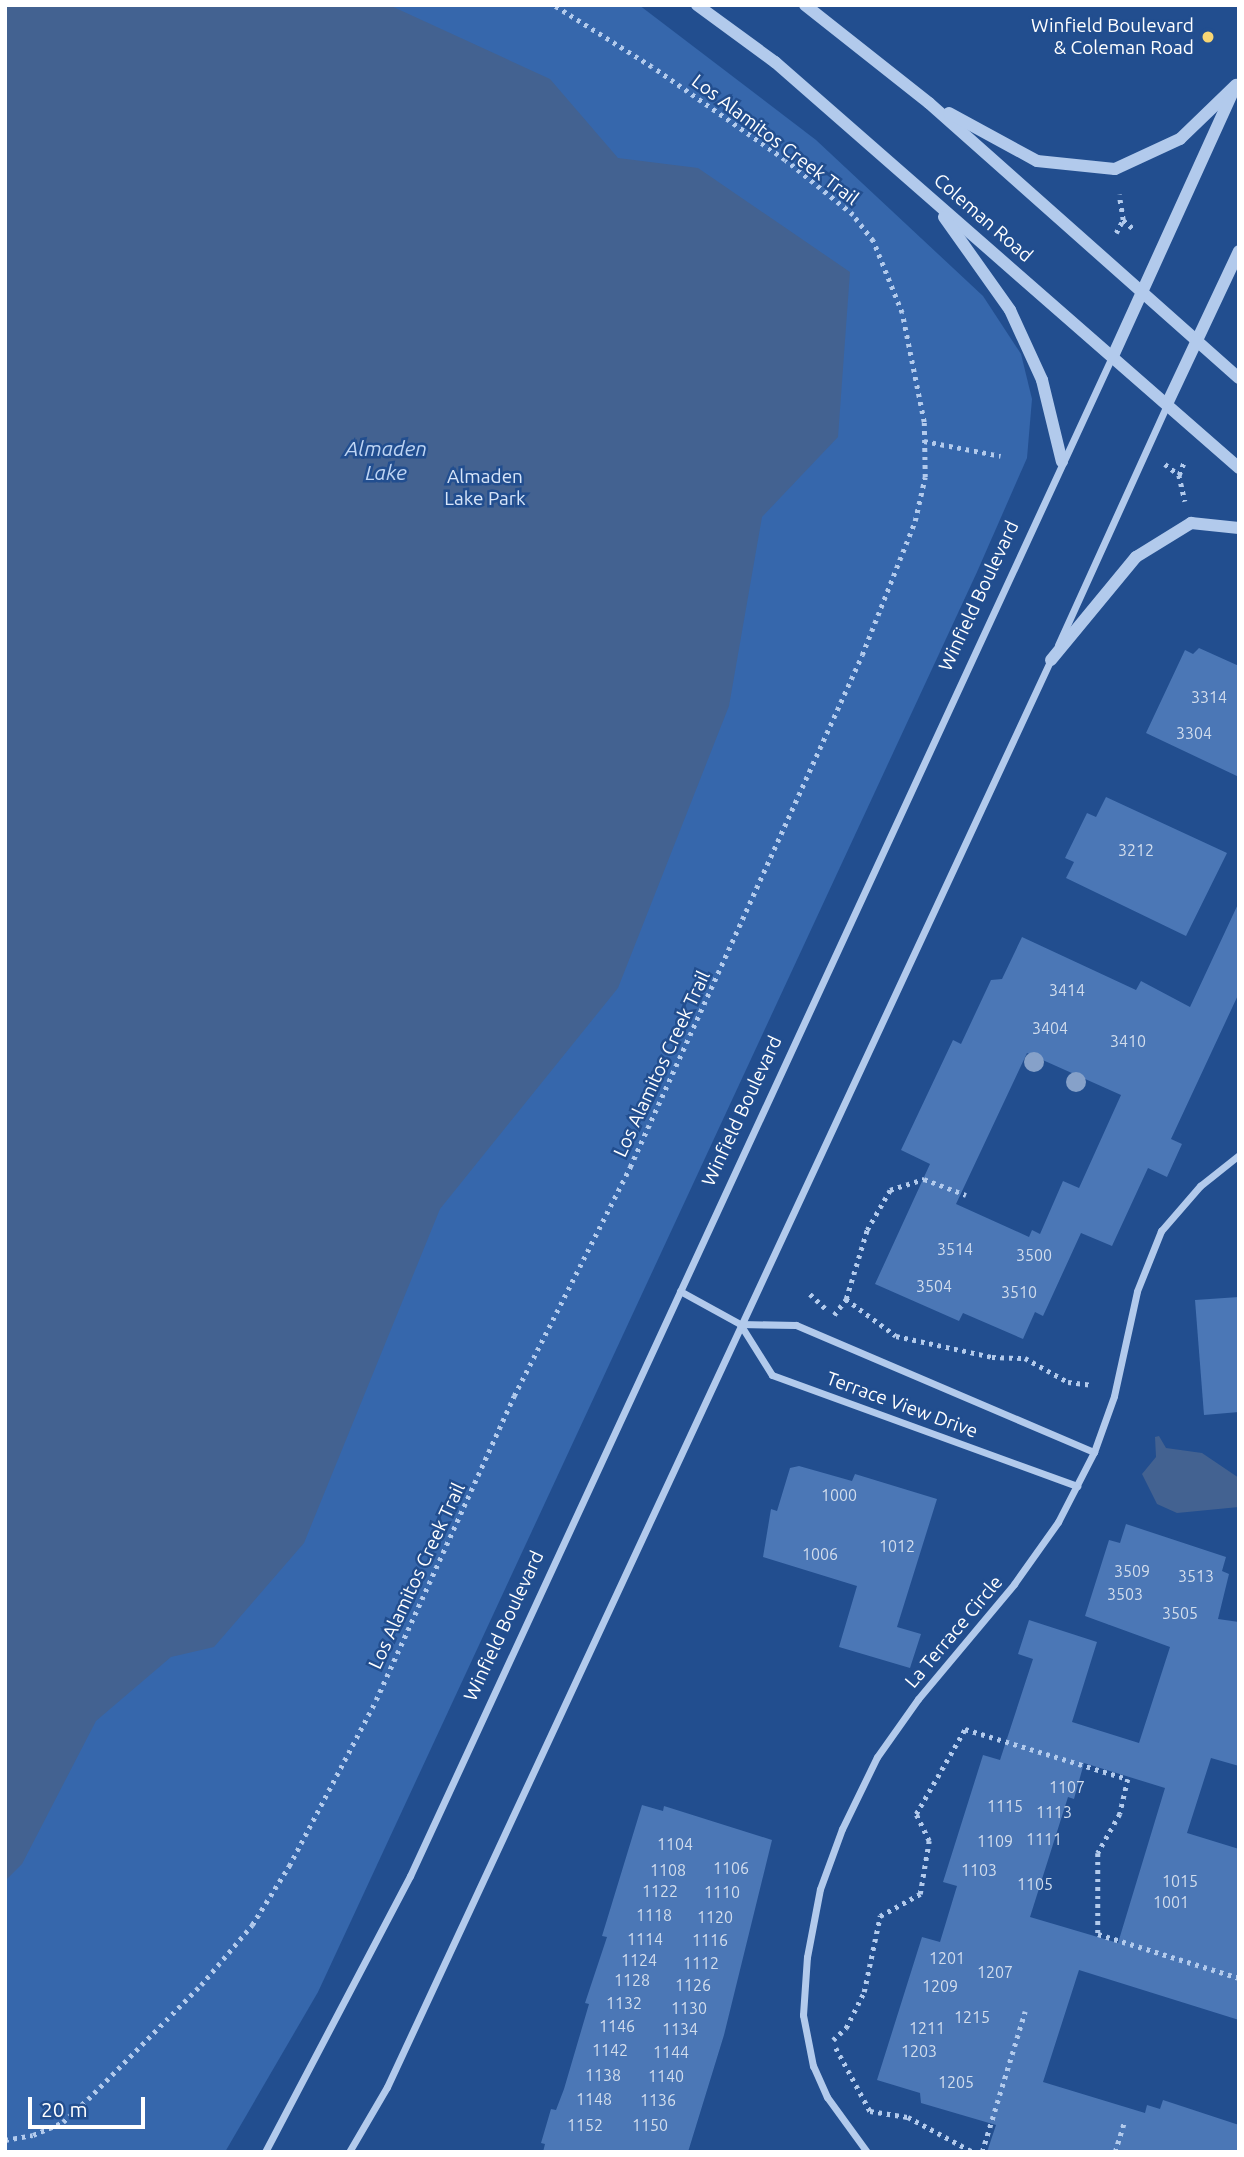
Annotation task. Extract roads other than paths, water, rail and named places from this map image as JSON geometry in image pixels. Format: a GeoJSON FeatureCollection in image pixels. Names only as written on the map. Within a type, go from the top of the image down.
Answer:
{"type":"FeatureCollection","features":[{"type":"Feature","properties":{"kind":"street","name":"Coleman Road"},"geometry":{"type":"LineString","coordinates":[[697,5],[775,62],[1239,468]]}},
{"type":"Feature","properties":{"kind":"street"},"geometry":{"type":"LineString","coordinates":[[804,5],[929,103],[1239,378]]}},
{"type":"Feature","properties":{"kind":"street"},"geometry":{"type":"LineString","coordinates":[[929,103],[1037,161],[1115,169],[1180,139],[1238,82]]}},
{"type":"Feature","properties":{"kind":"street","name":"Winfield Boulevard"},"geometry":{"type":"LineString","coordinates":[[265,2152],[410,1875],[1238,82]]}},
{"type":"Feature","properties":{"kind":"street"},"geometry":{"type":"LineString","coordinates":[[932,199],[1010,310],[1042,380],[1062,463]]}},
{"type":"Feature","properties":{"kind":"street"},"geometry":{"type":"LineString","coordinates":[[349,2152],[387,2087],[1239,251]]}},
{"type":"Feature","properties":{"kind":"street"},"geometry":{"type":"LineString","coordinates":[[1051,660],[1136,557],[1191,523],[1239,528]]}},
{"type":"Feature","properties":{"kind":"street","name":"La Terrace Circle"},"geometry":{"type":"LineString","coordinates":[[867,2152],[828,2097],[813,2066],[803,2014],[807,1957],[820,1889],[842,1829],[877,1757],[934,1678],[1025,1570],[1077,1486],[1094,1452],[1118,1385],[1137,1291],[1161,1231],[1200,1186],[1239,1156]]}},
{"type":"Feature","properties":{"kind":"street","name":"Terrace View Drive"},"geometry":{"type":"LineString","coordinates":[[680,1291],[740,1324],[796,1325],[1094,1452]]}},
{"type":"Feature","properties":{"kind":"street","name":"Terrace View Drive"},"geometry":{"type":"LineString","coordinates":[[740,1324],[772,1375],[1077,1486]]}},
{"type":"Feature","properties":{"kind":"water","name":"Almaden Lake"},"geometry":{"type":"Polygon","coordinates":[[[5,5],[389,5],[550,79],[618,158],[698,168],[850,272],[838,437],[762,517],[729,706],[618,988],[440,1209],[304,1543],[214,1647],[171,1657],[96,1721],[22,1864],[5,1881],[5,5]]]}},
{"type":"Feature","properties":{"kind":"water"},"geometry":{"type":"Polygon","coordinates":[[[1159,1436],[1166,1448],[1202,1453],[1239,1478],[1239,1507],[1177,1513],[1157,1504],[1142,1474],[1156,1457],[1155,1437],[1159,1436]]]}},
{"type":"Feature","properties":{"kind":"place","name":"Winfield Boulevard & Coleman Road"},"geometry":{"type":"Point","coordinates":[1208,37]}},
{"type":"Feature","properties":{"kind":"park label","name":"Almaden Lake Park"},"geometry":{"type":"Point","coordinates":[485,488]}}]}
